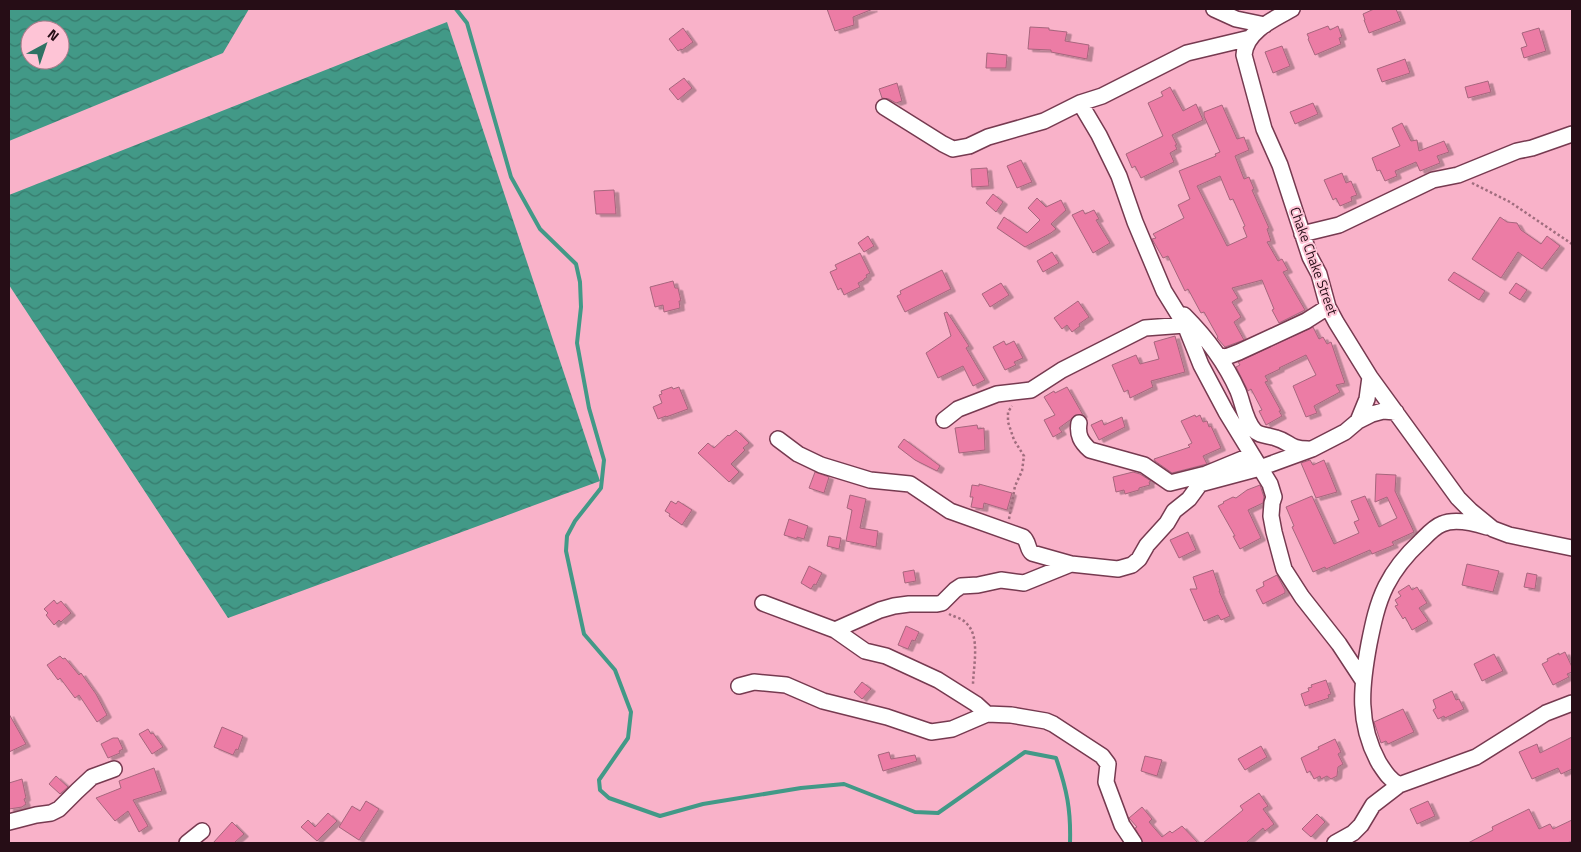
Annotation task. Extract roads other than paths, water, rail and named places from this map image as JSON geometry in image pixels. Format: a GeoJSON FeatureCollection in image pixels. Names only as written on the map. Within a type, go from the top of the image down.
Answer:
{"type":"FeatureCollection","features":[{"type":"Feature","properties":{"kind":"street"},"geometry":{"type":"LineString","coordinates":[[1214,9],[1236,19],[1265,25]]}},
{"type":"Feature","properties":{"kind":"street"},"geometry":{"type":"LineString","coordinates":[[884,107],[943,144],[953,148],[969,146],[988,137],[1044,120],[1080,103],[1102,96],[1187,54],[1250,38],[1265,25],[1292,9]]}},
{"type":"Feature","properties":{"kind":"street","name":"Chake Chake Street"},"geometry":{"type":"LineString","coordinates":[[1250,38],[1244,49],[1244,55],[1264,129],[1280,165],[1310,257],[1319,274],[1328,307],[1370,377],[1458,498],[1493,529],[1509,536],[1572,548]]}},
{"type":"Feature","properties":{"kind":"street"},"geometry":{"type":"LineString","coordinates":[[1080,103],[1099,135],[1119,176],[1135,222],[1164,291],[1185,326],[1201,365],[1226,412],[1274,493],[1271,516],[1284,569],[1302,597],[1339,644],[1362,679]]}},
{"type":"Feature","properties":{"kind":"street"},"geometry":{"type":"LineString","coordinates":[[1302,234],[1339,225],[1433,180],[1458,174],[1517,151],[1572,137]]}},
{"type":"Feature","properties":{"kind":"street"},"geometry":{"type":"LineString","coordinates":[[1169,300],[1219,356],[1239,393],[1253,430],[1261,435],[1280,439],[1292,447],[1312,449]]}},
{"type":"Feature","properties":{"kind":"street"},"geometry":{"type":"LineString","coordinates":[[1219,356],[1226,357],[1239,352],[1306,321],[1328,307]]}},
{"type":"Feature","properties":{"kind":"street"},"geometry":{"type":"LineString","coordinates":[[944,420],[958,409],[997,394],[1031,390],[1062,370],[1145,328],[1185,326]]}},
{"type":"Feature","properties":{"kind":"street"},"geometry":{"type":"LineString","coordinates":[[1358,421],[1367,399],[1370,377]]}},
{"type":"Feature","properties":{"kind":"street"},"geometry":{"type":"LineString","coordinates":[[1079,423],[1078,432],[1090,450],[1144,465],[1170,483],[1203,479],[1256,461],[1312,449],[1345,432],[1358,421],[1372,414],[1396,412]]}},
{"type":"Feature","properties":{"kind":"street"},"geometry":{"type":"LineString","coordinates":[[778,440],[798,454],[821,464],[870,480],[910,484],[950,511],[1007,530],[1026,540],[1029,551],[1032,554],[1071,564],[1118,569],[1136,563],[1152,539],[1167,523],[1174,512],[1190,499],[1203,479]]}},
{"type":"Feature","properties":{"kind":"street"},"geometry":{"type":"LineString","coordinates":[[1399,785],[1386,776],[1371,749],[1363,710],[1362,679],[1376,610],[1392,577],[1410,552],[1440,524],[1447,522],[1474,523],[1493,529]]}},
{"type":"Feature","properties":{"kind":"street"},"geometry":{"type":"LineString","coordinates":[[835,630],[880,610],[894,606],[937,604],[944,601],[954,590],[961,586],[978,585],[1001,580],[1024,583],[1071,564]]}},
{"type":"Feature","properties":{"kind":"street"},"geometry":{"type":"LineString","coordinates":[[763,603],[835,630],[865,652],[886,656],[933,677],[976,704],[987,714]]}},
{"type":"Feature","properties":{"kind":"street"},"geometry":{"type":"LineString","coordinates":[[739,686],[754,682],[786,685],[823,701],[887,717],[931,732],[952,729],[987,714],[1046,721],[1060,727],[1102,756],[1108,764],[1106,782],[1122,824],[1134,843]]}},
{"type":"Feature","properties":{"kind":"street"},"geometry":{"type":"LineString","coordinates":[[1335,843],[1361,825],[1373,805],[1399,785],[1476,757],[1546,713],[1572,703]]}},
{"type":"Feature","properties":{"kind":"street"},"geometry":{"type":"LineString","coordinates":[[9,822],[59,810],[77,790],[92,778],[114,770]]}},
{"type":"Feature","properties":{"kind":"street"},"geometry":{"type":"LineString","coordinates":[[187,843],[202,831]]}},
{"type":"Feature","properties":{"kind":"water"},"geometry":{"type":"Polygon","coordinates":[[[9,9],[249,9],[223,53],[9,141],[9,9]]]}},
{"type":"Feature","properties":{"kind":"water"},"geometry":{"type":"Polygon","coordinates":[[[447,22],[600,481],[228,618],[9,285],[9,195],[447,22]]]}},
{"type":"Feature","properties":{"kind":"waterway"},"geometry":{"type":"LineString","coordinates":[[456,9],[467,23],[511,177],[540,229],[576,264],[580,282],[581,307],[577,343],[589,408],[604,460],[601,488],[575,521],[567,536],[566,551],[584,634],[615,670],[631,712],[628,738],[599,780],[600,790],[609,798],[660,816],[703,804],[801,788],[844,784],[915,812],[938,813],[1025,752],[1056,758],[1068,800],[1070,843]]}}]}
